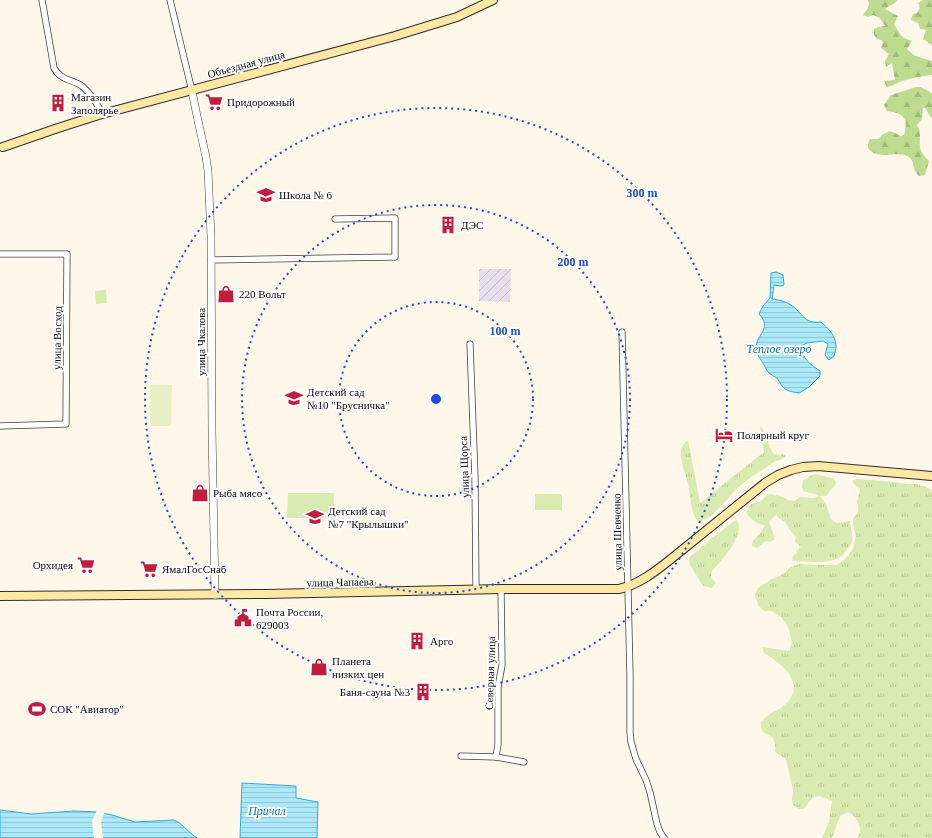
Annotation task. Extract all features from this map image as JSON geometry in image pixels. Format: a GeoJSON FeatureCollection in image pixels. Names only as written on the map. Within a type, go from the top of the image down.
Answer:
{"type":"FeatureCollection","features":[{"type":"Feature","properties":{"kind":"main road","name":"Объездная улица"},"geometry":{"type":"LineString","coordinates":[[3,147],[102,114],[395,36],[457,17],[493,0]]}},
{"type":"Feature","properties":{"kind":"main road","name":"улица Чапаева"},"geometry":{"type":"LineString","coordinates":[[0,596],[215,595],[619,589],[642,580],[672,560],[759,487],[778,475],[791,470],[803,467],[818,466],[932,476]]}},
{"type":"Feature","properties":{"kind":"street"},"geometry":{"type":"LineString","coordinates":[[42,0],[56,73],[60,77],[82,86],[102,114]]}},
{"type":"Feature","properties":{"kind":"street"},"geometry":{"type":"LineString","coordinates":[[170,0],[192,91]]}},
{"type":"Feature","properties":{"kind":"street","name":"улица Чкалова"},"geometry":{"type":"LineString","coordinates":[[192,91],[208,171],[211,236],[215,595]]}},
{"type":"Feature","properties":{"kind":"street"},"geometry":{"type":"LineString","coordinates":[[211,260],[395,257],[394,218],[335,219]]}},
{"type":"Feature","properties":{"kind":"street","name":"улица Восход"},"geometry":{"type":"LineString","coordinates":[[0,254],[68,254],[66,424],[0,426]]}},
{"type":"Feature","properties":{"kind":"street","name":"улица Шевченко"},"geometry":{"type":"LineString","coordinates":[[622,332],[630,732],[633,750],[646,780],[657,824],[664,838]]}},
{"type":"Feature","properties":{"kind":"street","name":"улица Щорса"},"geometry":{"type":"LineString","coordinates":[[470,344],[476,478],[476,590]]}},
{"type":"Feature","properties":{"kind":"street","name":"Северная улица"},"geometry":{"type":"LineString","coordinates":[[496,757],[498,744],[498,687],[502,665],[501,590]]}},
{"type":"Feature","properties":{"kind":"street"},"geometry":{"type":"LineString","coordinates":[[461,756],[496,757],[524,762]]}},
{"type":"Feature","properties":{"kind":"shaded area"},"geometry":{"type":"Polygon","coordinates":[[[479,269],[511,269],[510,302],[479,301],[479,269]]]}},
{"type":"Feature","properties":{"kind":"green space"},"geometry":{"type":"Polygon","coordinates":[[[868,0],[897,0],[885,9],[898,16],[894,24],[901,35],[912,41],[907,49],[915,56],[932,61],[932,75],[902,81],[887,87],[884,81],[895,80],[892,63],[886,67],[885,61],[889,54],[881,48],[883,42],[877,39],[874,35],[874,29],[885,26],[880,18],[873,15],[868,17],[863,15],[868,8],[868,0]]]}},
{"type":"Feature","properties":{"kind":"green space"},"geometry":{"type":"Polygon","coordinates":[[[923,0],[932,0],[932,45],[923,39],[926,30],[920,29],[918,23],[911,20],[913,14],[917,13],[920,8],[918,3],[923,0]]]}},
{"type":"Feature","properties":{"kind":"green space"},"geometry":{"type":"Polygon","coordinates":[[[916,87],[921,87],[932,93],[932,118],[925,108],[923,108],[922,119],[917,125],[920,133],[920,144],[923,155],[929,161],[925,175],[919,176],[915,171],[913,162],[909,157],[900,154],[877,154],[868,148],[870,139],[879,139],[882,135],[889,131],[901,136],[904,135],[906,124],[903,117],[897,113],[887,111],[884,105],[891,95],[916,87]]]}},
{"type":"Feature","properties":{"kind":"green space"},"geometry":{"type":"Polygon","coordinates":[[[106,290],[107,303],[96,304],[95,291],[106,290]]]}},
{"type":"Feature","properties":{"kind":"green space"},"geometry":{"type":"Polygon","coordinates":[[[150,385],[172,385],[171,426],[150,426],[150,385]]]}},
{"type":"Feature","properties":{"kind":"green space"},"geometry":{"type":"Polygon","coordinates":[[[760,426],[765,433],[770,448],[774,454],[783,454],[786,456],[772,463],[745,482],[716,511],[704,520],[698,522],[693,514],[688,484],[682,463],[681,450],[683,446],[688,440],[700,503],[764,452],[760,426]]]}},
{"type":"Feature","properties":{"kind":"green space"},"geometry":{"type":"Polygon","coordinates":[[[814,474],[829,477],[834,479],[836,482],[826,496],[820,496],[826,504],[831,519],[836,523],[850,521],[852,541],[843,554],[830,561],[823,562],[792,561],[793,556],[797,553],[796,550],[801,547],[795,542],[796,537],[785,522],[776,515],[769,521],[774,535],[774,540],[770,542],[766,541],[757,548],[752,546],[753,541],[765,525],[754,521],[746,513],[751,504],[760,502],[767,495],[771,494],[794,501],[801,497],[814,498],[819,496],[803,491],[803,480],[814,474]]]}},
{"type":"Feature","properties":{"kind":"green space"},"geometry":{"type":"Polygon","coordinates":[[[857,479],[916,484],[932,490],[932,838],[858,838],[860,826],[856,819],[848,812],[840,816],[832,838],[822,838],[829,822],[832,801],[819,796],[813,798],[804,809],[799,809],[793,805],[793,790],[786,759],[775,752],[775,743],[772,737],[763,732],[761,727],[761,722],[767,716],[780,709],[794,691],[793,683],[785,669],[764,653],[762,647],[789,651],[792,642],[786,623],[780,616],[771,611],[764,611],[758,605],[755,594],[758,588],[783,574],[791,567],[799,564],[836,565],[844,560],[853,549],[856,536],[853,518],[858,513],[857,502],[860,488],[852,481],[857,479]]]}},
{"type":"Feature","properties":{"kind":"green space"},"geometry":{"type":"Polygon","coordinates":[[[288,493],[334,493],[333,518],[287,518],[288,493]]]}},
{"type":"Feature","properties":{"kind":"green space"},"geometry":{"type":"Polygon","coordinates":[[[535,494],[562,494],[562,510],[535,510],[535,494]]]}},
{"type":"Feature","properties":{"kind":"green space"},"geometry":{"type":"Polygon","coordinates":[[[737,520],[739,526],[736,539],[727,554],[712,571],[711,577],[716,583],[712,588],[703,586],[690,565],[689,558],[712,537],[737,520]]]}},
{"type":"Feature","properties":{"kind":"water","name":"Теплое озеро"},"geometry":{"type":"Polygon","coordinates":[[[776,272],[783,275],[784,285],[774,285],[772,299],[789,304],[807,320],[821,322],[831,332],[836,342],[834,356],[829,360],[825,355],[828,344],[823,341],[807,343],[801,346],[803,355],[820,371],[820,376],[809,387],[799,393],[785,389],[777,378],[767,371],[756,350],[758,339],[764,328],[763,319],[759,314],[763,306],[770,298],[771,273],[776,272]]]}},
{"type":"Feature","properties":{"kind":"water","name":"Причал"},"geometry":{"type":"Polygon","coordinates":[[[242,783],[296,786],[296,798],[318,802],[317,838],[240,838],[242,783]]]}},
{"type":"Feature","properties":{"kind":"water"},"geometry":{"type":"Polygon","coordinates":[[[0,810],[31,814],[74,811],[98,812],[135,822],[174,820],[180,823],[197,838],[0,838],[0,810]]]}},
{"type":"Feature","properties":{"kind":"pier"},"geometry":{"type":"Polygon","coordinates":[[[97,810],[105,811],[101,822],[103,838],[94,838],[92,821],[97,810]]]}},
{"type":"Feature","properties":{"kind":"place","name":"Придорожный"},"geometry":{"type":"Point","coordinates":[214,102]}},
{"type":"Feature","properties":{"kind":"place","name":"Магазин Заполярье"},"geometry":{"type":"Point","coordinates":[58,103]}},
{"type":"Feature","properties":{"kind":"place","name":"Школа № 6"},"geometry":{"type":"Point","coordinates":[266,195]}},
{"type":"Feature","properties":{"kind":"place","name":"ДЭС"},"geometry":{"type":"Point","coordinates":[448,225]}},
{"type":"Feature","properties":{"kind":"place","name":"220 Вольт"},"geometry":{"type":"Point","coordinates":[226,294]}},
{"type":"Feature","properties":{"kind":"place","name":"Детский сад №10 \"Брусничка\""},"geometry":{"type":"Point","coordinates":[294,398]}},
{"type":"Feature","properties":{"kind":"place","name":"Полярный круг"},"geometry":{"type":"Point","coordinates":[724,435]}},
{"type":"Feature","properties":{"kind":"place","name":"Рыба мясо"},"geometry":{"type":"Point","coordinates":[200,493]}},
{"type":"Feature","properties":{"kind":"place","name":"Детский сад №7 \"Крылышки\""},"geometry":{"type":"Point","coordinates":[315,517]}},
{"type":"Feature","properties":{"kind":"place","name":"Орхидея"},"geometry":{"type":"Point","coordinates":[86,565]}},
{"type":"Feature","properties":{"kind":"place","name":"ЯмалГосСнаб"},"geometry":{"type":"Point","coordinates":[149,569]}},
{"type":"Feature","properties":{"kind":"place","name":"Почта России, 629003"},"geometry":{"type":"Point","coordinates":[243,618]}},
{"type":"Feature","properties":{"kind":"place","name":"Арго"},"geometry":{"type":"Point","coordinates":[417,641]}},
{"type":"Feature","properties":{"kind":"place","name":"Планета низких цен"},"geometry":{"type":"Point","coordinates":[319,667]}},
{"type":"Feature","properties":{"kind":"place","name":"Баня-сауна №3"},"geometry":{"type":"Point","coordinates":[423,692]}},
{"type":"Feature","properties":{"kind":"place","name":"СОК \"Авиатор\""},"geometry":{"type":"Point","coordinates":[37,709]}}]}
